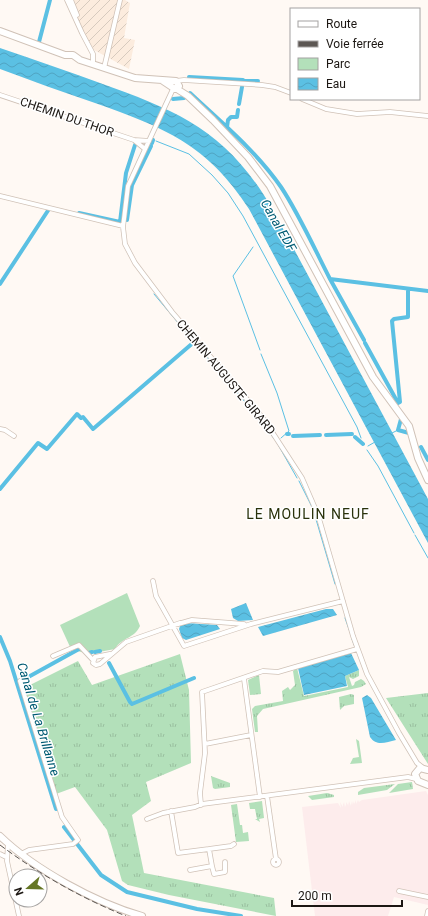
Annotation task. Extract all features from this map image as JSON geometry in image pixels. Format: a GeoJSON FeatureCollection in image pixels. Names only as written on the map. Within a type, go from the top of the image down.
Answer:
{"type":"FeatureCollection","features":[{"type":"Feature","properties":{"kind":"main road"},"geometry":{"type":"LineString","coordinates":[[0,32],[135,78],[163,81],[176,85],[248,157],[270,186],[370,373],[407,423],[420,465],[428,480]]}},
{"type":"Feature","properties":{"kind":"main road"},"geometry":{"type":"LineString","coordinates":[[421,770],[426,782]]}},
{"type":"Feature","properties":{"kind":"main road"},"geometry":{"type":"LineString","coordinates":[[0,836],[21,854],[68,884],[107,903],[142,916]]}},
{"type":"Feature","properties":{"kind":"street"},"geometry":{"type":"LineString","coordinates":[[67,0],[82,34],[93,54],[93,64]]}},
{"type":"Feature","properties":{"kind":"street"},"geometry":{"type":"LineString","coordinates":[[71,0],[77,16]]}},
{"type":"Feature","properties":{"kind":"street"},"geometry":{"type":"LineString","coordinates":[[104,68],[120,0]]}},
{"type":"Feature","properties":{"kind":"street"},"geometry":{"type":"LineString","coordinates":[[146,149],[176,85],[188,81],[262,85],[275,87],[290,93]]}},
{"type":"Feature","properties":{"kind":"street","name":"CHEMIN DU THOR"},"geometry":{"type":"LineString","coordinates":[[0,95],[134,140],[149,141]]}},
{"type":"Feature","properties":{"kind":"street"},"geometry":{"type":"LineString","coordinates":[[304,100],[326,109],[357,114],[390,112],[428,116]]}},
{"type":"Feature","properties":{"kind":"street","name":"CHEMIN DU THOR"},"geometry":{"type":"LineString","coordinates":[[134,140],[146,149]]}},
{"type":"Feature","properties":{"kind":"street","name":"CHEMIN AUGUSTE GIRARD"},"geometry":{"type":"LineString","coordinates":[[146,149],[128,186],[123,226],[124,238],[128,250],[143,274],[172,312],[263,418],[292,462],[310,495],[318,515],[357,649],[373,686],[421,770]]}},
{"type":"Feature","properties":{"kind":"street"},"geometry":{"type":"LineString","coordinates":[[0,196],[123,226]]}},
{"type":"Feature","properties":{"kind":"street"},"geometry":{"type":"LineString","coordinates":[[0,430],[5,430],[14,436]]}},
{"type":"Feature","properties":{"kind":"street"},"geometry":{"type":"LineString","coordinates":[[153,581],[156,596],[184,646],[251,624],[343,601]]}},
{"type":"Feature","properties":{"kind":"street"},"geometry":{"type":"LineString","coordinates":[[53,656],[79,645],[94,663],[98,665],[126,642],[180,623],[192,620],[251,624]]}},
{"type":"Feature","properties":{"kind":"street"},"geometry":{"type":"LineString","coordinates":[[176,633],[176,626],[180,623]]}},
{"type":"Feature","properties":{"kind":"street"},"geometry":{"type":"LineString","coordinates":[[221,623],[224,630],[221,634]]}},
{"type":"Feature","properties":{"kind":"street"},"geometry":{"type":"LineString","coordinates":[[201,805],[200,793],[204,770],[205,744],[202,692],[244,679],[263,671],[278,672],[357,649]]}},
{"type":"Feature","properties":{"kind":"street"},"geometry":{"type":"LineString","coordinates":[[93,660],[96,657],[110,654]]}},
{"type":"Feature","properties":{"kind":"street"},"geometry":{"type":"LineString","coordinates":[[244,679],[260,797]]}},
{"type":"Feature","properties":{"kind":"street"},"geometry":{"type":"LineString","coordinates":[[20,681],[62,815],[77,838],[76,842],[29,850],[21,854]]}},
{"type":"Feature","properties":{"kind":"street"},"geometry":{"type":"LineString","coordinates":[[205,744],[251,735]]}},
{"type":"Feature","properties":{"kind":"street"},"geometry":{"type":"LineString","coordinates":[[147,819],[171,811],[195,808],[201,805],[408,778],[421,770]]}},
{"type":"Feature","properties":{"kind":"street"},"geometry":{"type":"LineString","coordinates":[[267,796],[276,859],[278,863],[274,866]]}},
{"type":"Feature","properties":{"kind":"street"},"geometry":{"type":"LineString","coordinates":[[171,811],[178,853],[231,846],[234,844]]}},
{"type":"Feature","properties":{"kind":"street"},"geometry":{"type":"LineString","coordinates":[[8,844],[6,857],[19,916]]}},
{"type":"Feature","properties":{"kind":"street"},"geometry":{"type":"LineString","coordinates":[[209,849],[214,874],[225,872],[225,862]]}},
{"type":"Feature","properties":{"kind":"street"},"geometry":{"type":"LineString","coordinates":[[0,854],[6,857]]}},
{"type":"Feature","properties":{"kind":"street"},"geometry":{"type":"LineString","coordinates":[[190,870],[212,866]]}},
{"type":"Feature","properties":{"kind":"street"},"geometry":{"type":"LineString","coordinates":[[399,891],[428,897]]}},
{"type":"Feature","properties":{"kind":"street"},"geometry":{"type":"LineString","coordinates":[[427,916],[428,912]]}},
{"type":"Feature","properties":{"kind":"shaded area"},"geometry":{"type":"Polygon","coordinates":[[[69,0],[125,0],[130,3],[124,38],[135,40],[129,69],[94,50],[83,32],[69,0]]]}},
{"type":"Feature","properties":{"kind":"shaded area"},"geometry":{"type":"Polygon","coordinates":[[[426,791],[428,795],[428,905],[394,897],[388,916],[315,916],[302,807],[338,803],[341,808],[340,802],[343,807],[343,802],[345,807],[344,802],[346,807],[346,802],[348,805],[348,801],[349,806],[349,801],[351,806],[351,801],[352,805],[353,801],[354,804],[356,800],[356,804],[358,800],[359,802],[362,800],[426,791]]]}},
{"type":"Feature","properties":{"kind":"green space"},"geometry":{"type":"Polygon","coordinates":[[[127,593],[140,626],[135,633],[121,642],[115,649],[88,654],[71,649],[60,625],[127,593]]]}},
{"type":"Feature","properties":{"kind":"green space"},"geometry":{"type":"Polygon","coordinates":[[[180,654],[189,690],[191,763],[146,782],[151,801],[132,815],[144,873],[274,898],[276,916],[169,895],[128,885],[122,881],[107,830],[75,787],[56,794],[24,688],[78,661],[92,685],[180,654]]]}},
{"type":"Feature","properties":{"kind":"green space"},"geometry":{"type":"Polygon","coordinates":[[[297,668],[304,696],[348,687],[345,676],[359,670],[359,676],[353,679],[349,677],[352,686],[355,682],[361,679],[366,684],[361,687],[263,709],[257,716],[258,732],[255,732],[252,709],[255,706],[283,701],[282,691],[288,687],[290,690],[295,685],[293,671],[297,668]]]}},
{"type":"Feature","properties":{"kind":"green space"},"geometry":{"type":"Polygon","coordinates":[[[259,675],[261,694],[250,695],[248,680],[259,675]]]}},
{"type":"Feature","properties":{"kind":"green space"},"geometry":{"type":"Polygon","coordinates":[[[428,693],[428,764],[386,698],[428,693]]]}},
{"type":"Feature","properties":{"kind":"green space"},"geometry":{"type":"Polygon","coordinates":[[[351,694],[354,695],[354,704],[344,706],[340,710],[339,697],[351,694]]]}},
{"type":"Feature","properties":{"kind":"green space"},"geometry":{"type":"Polygon","coordinates":[[[356,739],[359,741],[362,763],[350,764],[353,758],[359,757],[356,739]]]}},
{"type":"Feature","properties":{"kind":"green space"},"geometry":{"type":"Polygon","coordinates":[[[211,776],[230,783],[230,787],[213,788],[211,776]]]}},
{"type":"Feature","properties":{"kind":"green space"},"geometry":{"type":"Polygon","coordinates":[[[412,782],[413,789],[389,793],[398,784],[412,782]]]}},
{"type":"Feature","properties":{"kind":"green space"},"geometry":{"type":"Polygon","coordinates":[[[395,784],[387,790],[358,795],[358,792],[364,788],[395,784]]]}},
{"type":"Feature","properties":{"kind":"green space"},"geometry":{"type":"Polygon","coordinates":[[[327,793],[334,795],[334,797],[312,800],[308,796],[327,793]]]}},
{"type":"Feature","properties":{"kind":"green space"},"geometry":{"type":"Polygon","coordinates":[[[262,801],[264,818],[259,819],[260,822],[255,819],[257,819],[255,809],[250,809],[249,803],[262,801]]]}},
{"type":"Feature","properties":{"kind":"green space"},"geometry":{"type":"Polygon","coordinates":[[[237,804],[240,825],[242,825],[243,833],[248,832],[249,841],[236,842],[231,805],[237,804]]]}},
{"type":"Feature","properties":{"kind":"water","name":"Canal EDF"},"geometry":{"type":"Polygon","coordinates":[[[0,48],[155,104],[200,128],[220,143],[238,161],[256,183],[273,210],[428,499],[428,543],[249,209],[233,187],[200,153],[163,130],[120,112],[0,69],[0,48]]]}},
{"type":"Feature","properties":{"kind":"water"},"geometry":{"type":"Polygon","coordinates":[[[246,603],[253,620],[238,621],[233,618],[231,609],[246,603]]]}},
{"type":"Feature","properties":{"kind":"water"},"geometry":{"type":"Polygon","coordinates":[[[326,609],[333,609],[337,615],[263,636],[258,627],[326,609]]]}},
{"type":"Feature","properties":{"kind":"water"},"geometry":{"type":"Polygon","coordinates":[[[186,623],[217,625],[220,629],[186,640],[182,638],[179,629],[180,626],[186,623]]]}},
{"type":"Feature","properties":{"kind":"water"},"geometry":{"type":"Polygon","coordinates":[[[351,653],[359,670],[345,676],[347,686],[304,695],[298,668],[351,653]]]}},
{"type":"Feature","properties":{"kind":"water"},"geometry":{"type":"Polygon","coordinates":[[[367,695],[371,698],[396,740],[379,743],[370,737],[362,698],[367,695]]]}},
{"type":"Feature","properties":{"kind":"waterway"},"geometry":{"type":"LineString","coordinates":[[39,42],[50,0]]}},
{"type":"Feature","properties":{"kind":"waterway"},"geometry":{"type":"LineString","coordinates":[[189,77],[243,80]]}},
{"type":"Feature","properties":{"kind":"waterway"},"geometry":{"type":"LineString","coordinates":[[243,81],[258,81]]}},
{"type":"Feature","properties":{"kind":"waterway"},"geometry":{"type":"LineString","coordinates":[[239,104],[242,87]]}},
{"type":"Feature","properties":{"kind":"waterway"},"geometry":{"type":"LineString","coordinates":[[190,93],[250,149],[281,187],[307,232],[330,279]]}},
{"type":"Feature","properties":{"kind":"waterway"},"geometry":{"type":"LineString","coordinates":[[173,99],[184,98]]}},
{"type":"Feature","properties":{"kind":"waterway"},"geometry":{"type":"LineString","coordinates":[[227,127],[228,120],[231,117],[237,117],[238,110]]}},
{"type":"Feature","properties":{"kind":"waterway"},"geometry":{"type":"LineString","coordinates":[[156,141],[189,154],[212,175],[228,193],[243,216],[357,427],[361,438]]}},
{"type":"Feature","properties":{"kind":"waterway"},"geometry":{"type":"LineString","coordinates":[[79,213],[120,222],[126,173],[135,145]]}},
{"type":"Feature","properties":{"kind":"waterway"},"geometry":{"type":"LineString","coordinates":[[127,220],[132,185],[151,146]]}},
{"type":"Feature","properties":{"kind":"waterway"},"geometry":{"type":"LineString","coordinates":[[0,284],[49,209]]}},
{"type":"Feature","properties":{"kind":"waterway"},"geometry":{"type":"LineString","coordinates":[[253,247],[233,276],[260,350]]}},
{"type":"Feature","properties":{"kind":"waterway"},"geometry":{"type":"LineString","coordinates":[[364,340],[330,279],[428,291]]}},
{"type":"Feature","properties":{"kind":"waterway"},"geometry":{"type":"LineString","coordinates":[[398,403],[400,402],[392,321],[394,319],[408,317],[408,290]]}},
{"type":"Feature","properties":{"kind":"waterway"},"geometry":{"type":"LineString","coordinates":[[154,294],[200,349]]}},
{"type":"Feature","properties":{"kind":"waterway"},"geometry":{"type":"LineString","coordinates":[[83,417],[93,429],[194,342]]}},
{"type":"Feature","properties":{"kind":"waterway"},"geometry":{"type":"LineString","coordinates":[[365,343],[398,403]]}},
{"type":"Feature","properties":{"kind":"waterway"},"geometry":{"type":"LineString","coordinates":[[204,354],[226,378]]}},
{"type":"Feature","properties":{"kind":"waterway"},"geometry":{"type":"LineString","coordinates":[[261,354],[277,393],[289,431],[281,438]]}},
{"type":"Feature","properties":{"kind":"waterway"},"geometry":{"type":"LineString","coordinates":[[229,382],[276,441],[297,478]]}},
{"type":"Feature","properties":{"kind":"waterway"},"geometry":{"type":"LineString","coordinates":[[0,489],[38,443],[47,449],[77,414],[81,418]]}},
{"type":"Feature","properties":{"kind":"waterway"},"geometry":{"type":"LineString","coordinates":[[401,419],[398,430],[409,433]]}},
{"type":"Feature","properties":{"kind":"waterway"},"geometry":{"type":"LineString","coordinates":[[392,433],[398,430]]}},
{"type":"Feature","properties":{"kind":"waterway"},"geometry":{"type":"LineString","coordinates":[[326,435],[352,434]]}},
{"type":"Feature","properties":{"kind":"waterway"},"geometry":{"type":"LineString","coordinates":[[293,436],[320,435]]}},
{"type":"Feature","properties":{"kind":"waterway"},"geometry":{"type":"LineString","coordinates":[[355,437],[363,444]]}},
{"type":"Feature","properties":{"kind":"waterway"},"geometry":{"type":"LineString","coordinates":[[368,446],[375,442]]}},
{"type":"Feature","properties":{"kind":"waterway"},"geometry":{"type":"LineString","coordinates":[[421,447],[428,460]]}},
{"type":"Feature","properties":{"kind":"waterway"},"geometry":{"type":"LineString","coordinates":[[367,450],[378,466],[414,533]]}},
{"type":"Feature","properties":{"kind":"waterway"},"geometry":{"type":"LineString","coordinates":[[299,481],[313,509],[335,584]]}},
{"type":"Feature","properties":{"kind":"waterway"},"geometry":{"type":"LineString","coordinates":[[415,535],[428,558]]}},
{"type":"Feature","properties":{"kind":"waterway"},"geometry":{"type":"LineString","coordinates":[[345,618],[350,632]]}},
{"type":"Feature","properties":{"kind":"waterway","name":"Canal de La Brillanne"},"geometry":{"type":"LineString","coordinates":[[0,637],[10,661],[56,809]]}},
{"type":"Feature","properties":{"kind":"waterway"},"geometry":{"type":"LineString","coordinates":[[352,639],[355,647]]}},
{"type":"Feature","properties":{"kind":"waterway","name":"Canal de La Brillanne"},"geometry":{"type":"LineString","coordinates":[[21,681],[79,649]]}},
{"type":"Feature","properties":{"kind":"waterway","name":"Canal de La Brillanne"},"geometry":{"type":"LineString","coordinates":[[95,652],[100,651]]}},
{"type":"Feature","properties":{"kind":"waterway","name":"Canal de La Brillanne"},"geometry":{"type":"LineString","coordinates":[[109,663],[132,704],[194,678]]}},
{"type":"Feature","properties":{"kind":"waterway","name":"Canal de La Brillanne"},"geometry":{"type":"LineString","coordinates":[[64,827],[101,875],[127,892],[197,909],[241,916]]}},
{"type":"Feature","properties":{"kind":"railway"},"geometry":{"type":"LineString","coordinates":[[0,845],[61,885],[126,916]]}},
{"type":"Feature","properties":{"kind":"district","name":"LE MOULIN NEUF"},"geometry":{"type":"Point","coordinates":[308,514]}}]}
